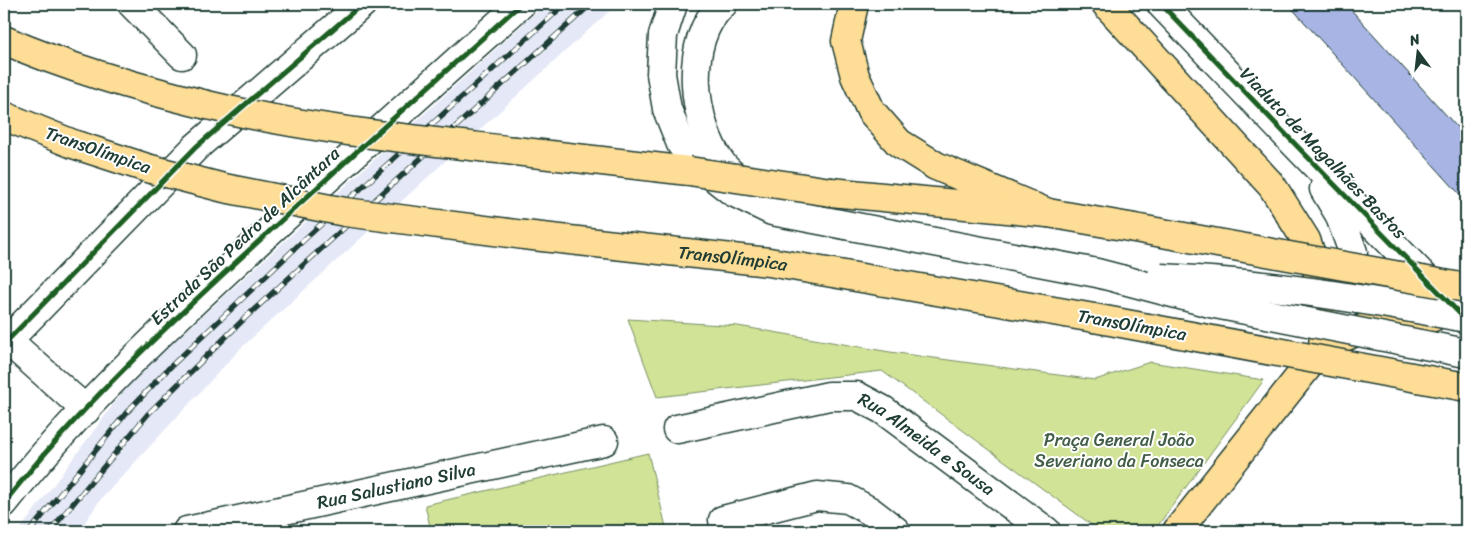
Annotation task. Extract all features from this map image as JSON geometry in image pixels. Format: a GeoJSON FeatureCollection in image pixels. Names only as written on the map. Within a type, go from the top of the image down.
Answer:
{"type":"FeatureCollection","features":[{"type":"Feature","properties":{"kind":"main road"},"geometry":{"type":"LineString","coordinates":[[854,4],[846,40],[855,76],[871,111],[899,143],[936,166],[1048,213]]}},
{"type":"Feature","properties":{"kind":"main road"},"geometry":{"type":"LineString","coordinates":[[1106,4],[1272,186],[1288,211],[1306,240],[1319,276],[1324,346]]}},
{"type":"Feature","properties":{"kind":"main road"},"geometry":{"type":"LineString","coordinates":[[4,40],[39,56],[137,88],[247,115],[371,135],[689,171],[832,192],[1048,213],[1466,288]]}},
{"type":"Feature","properties":{"kind":"main road","name":"TransOlímpica"},"geometry":{"type":"LineString","coordinates":[[4,116],[73,144],[147,168],[224,188],[345,212],[524,235],[769,262],[1094,318],[1466,387]]}},
{"type":"Feature","properties":{"kind":"main road"},"geometry":{"type":"LineString","coordinates":[[1176,531],[1324,346],[1362,329],[1386,321],[1437,317],[1466,319]]}},
{"type":"Feature","properties":{"kind":"street"},"geometry":{"type":"LineString","coordinates":[[132,4],[182,55]]}},
{"type":"Feature","properties":{"kind":"street"},"geometry":{"type":"LineString","coordinates":[[86,410],[5,342],[196,148],[362,4]]}},
{"type":"Feature","properties":{"kind":"street","name":"Estrada São Pedro de Alcântara"},"geometry":{"type":"LineString","coordinates":[[4,503],[36,462],[164,328],[521,4]]}},
{"type":"Feature","properties":{"kind":"street","name":"TransOlímpica"},"geometry":{"type":"LineString","coordinates":[[673,4],[663,35],[661,74],[667,109],[681,144],[701,167],[733,192],[772,211],[1113,276],[1210,303],[1466,353]]}},
{"type":"Feature","properties":{"kind":"street"},"geometry":{"type":"LineString","coordinates":[[723,4],[706,27],[698,52],[695,80],[700,114],[708,139],[722,165],[772,211]]}},
{"type":"Feature","properties":{"kind":"street","name":"Viaduto de Magalhães Bastos"},"geometry":{"type":"LineString","coordinates":[[1161,4],[1296,146],[1466,319]]}},
{"type":"Feature","properties":{"kind":"street","name":"Viaduto de Magalhães Bastos"},"geometry":{"type":"LineString","coordinates":[[1296,146],[1340,214],[1353,252],[1349,294],[1324,346]]}},
{"type":"Feature","properties":{"kind":"street","name":"TransOlímpica"},"geometry":{"type":"LineString","coordinates":[[1113,276],[1211,280],[1360,298],[1466,319]]}},
{"type":"Feature","properties":{"kind":"street","name":"Rua Almeida e Sousa"},"geometry":{"type":"LineString","coordinates":[[677,429],[829,396],[857,396],[883,410],[1046,531]]}},
{"type":"Feature","properties":{"kind":"street","name":"Rua Salustiano Silva"},"geometry":{"type":"LineString","coordinates":[[187,531],[220,528],[604,442]]}},
{"type":"Feature","properties":{"kind":"street"},"geometry":{"type":"LineString","coordinates":[[4,485],[36,462]]}},
{"type":"Feature","properties":{"kind":"street"},"geometry":{"type":"LineString","coordinates":[[723,520],[760,521],[817,496],[848,499],[870,511],[896,531]]}},
{"type":"Feature","properties":{"kind":"shaded area"},"geometry":{"type":"Polygon","coordinates":[[[545,4],[617,4],[241,348],[100,500],[79,531],[19,531],[131,381],[545,4]]]}},
{"type":"Feature","properties":{"kind":"green space","name":"Praça General João Severiano da Fonseca"},"geometry":{"type":"Polygon","coordinates":[[[628,319],[738,326],[890,352],[1095,380],[1150,362],[1264,380],[1154,531],[1100,531],[882,371],[657,397],[628,319]]]}},
{"type":"Feature","properties":{"kind":"green space"},"geometry":{"type":"Polygon","coordinates":[[[648,453],[667,531],[431,531],[425,505],[648,453]]]}},
{"type":"Feature","properties":{"kind":"building"},"geometry":{"type":"Polygon","coordinates":[[[1288,4],[1346,4],[1466,137],[1466,196],[1464,199],[1288,4]]]}},
{"type":"Feature","properties":{"kind":"railway"},"geometry":{"type":"LineString","coordinates":[[30,531],[127,412],[167,370],[307,237],[565,4]]}},
{"type":"Feature","properties":{"kind":"railway"},"geometry":{"type":"LineString","coordinates":[[50,531],[148,414],[246,317],[591,4]]}},
{"type":"Feature","properties":{"kind":"cycle path"},"geometry":{"type":"LineString","coordinates":[[4,348],[8,340],[196,147],[362,4]]}},
{"type":"Feature","properties":{"kind":"cycle path"},"geometry":{"type":"LineString","coordinates":[[4,503],[94,399],[159,334],[422,92],[521,4]]}},
{"type":"Feature","properties":{"kind":"cycle path"},"geometry":{"type":"LineString","coordinates":[[1161,4],[1466,320]]}}]}
